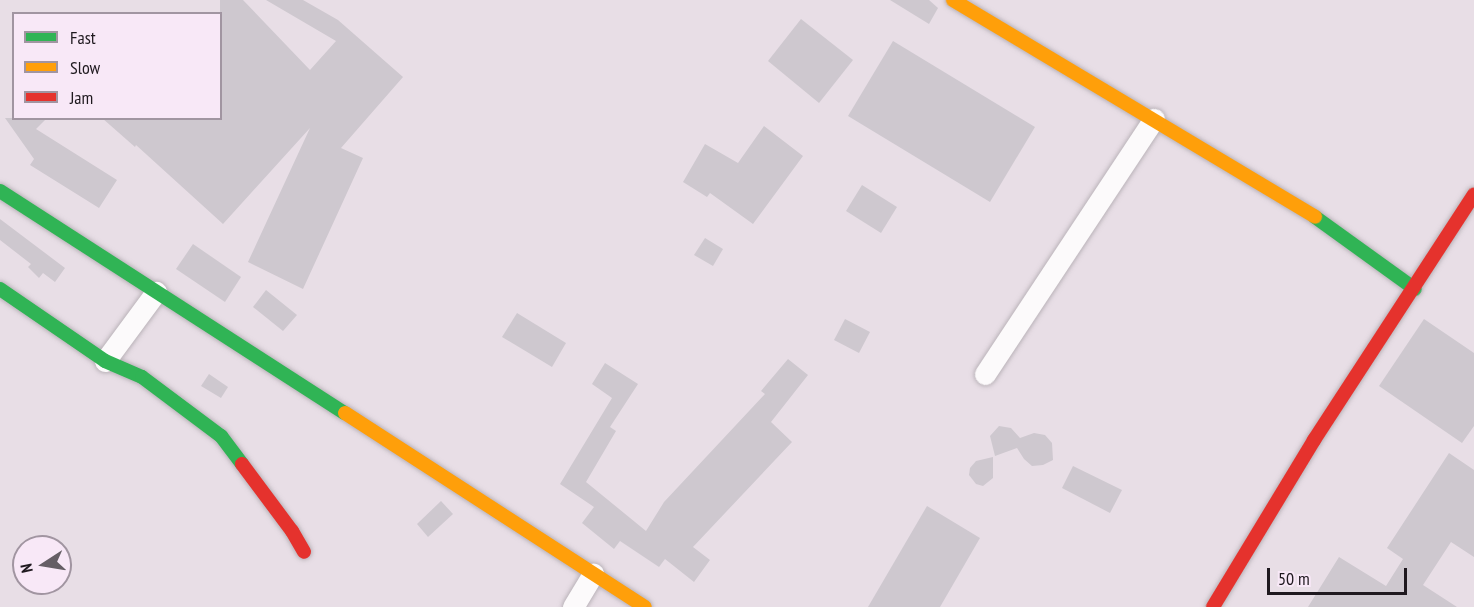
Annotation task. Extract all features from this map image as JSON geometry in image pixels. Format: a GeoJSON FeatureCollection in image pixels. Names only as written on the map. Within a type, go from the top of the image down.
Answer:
{"type":"FeatureCollection","features":[{"type":"Feature","properties":{"kind":"street"},"geometry":{"type":"LineString","coordinates":[[953,0],[1311,214],[1415,289]]}},
{"type":"Feature","properties":{"kind":"street"},"geometry":{"type":"LineString","coordinates":[[985,374],[1154,119]]}},
{"type":"Feature","properties":{"kind":"street"},"geometry":{"type":"LineString","coordinates":[[0,191],[645,607]]}},
{"type":"Feature","properties":{"kind":"street"},"geometry":{"type":"LineString","coordinates":[[1213,607],[1314,440],[1415,289],[1474,195]]}},
{"type":"Feature","properties":{"kind":"street"},"geometry":{"type":"LineString","coordinates":[[0,288],[105,361],[142,377],[221,436],[292,531],[304,552]]}},
{"type":"Feature","properties":{"kind":"street"},"geometry":{"type":"LineString","coordinates":[[105,361],[156,292]]}},
{"type":"Feature","properties":{"kind":"street"},"geometry":{"type":"LineString","coordinates":[[573,607],[594,574]]}},
{"type":"Feature","properties":{"kind":"building"},"geometry":{"type":"Polygon","coordinates":[[[220,0],[243,0],[310,70],[336,41],[266,0],[303,0],[338,20],[403,77],[341,148],[363,158],[303,289],[248,262],[310,128],[223,224],[136,145],[135,147],[104,120],[222,120],[222,12],[220,12],[220,0]]]}},
{"type":"Feature","properties":{"kind":"building"},"geometry":{"type":"Polygon","coordinates":[[[890,0],[929,0],[938,8],[929,24],[890,0]]]}},
{"type":"Feature","properties":{"kind":"building"},"geometry":{"type":"Polygon","coordinates":[[[801,19],[853,60],[819,103],[768,61],[801,19]]]}},
{"type":"Feature","properties":{"kind":"building"},"geometry":{"type":"Polygon","coordinates":[[[893,41],[1035,127],[990,202],[848,116],[893,41]]]}},
{"type":"Feature","properties":{"kind":"building"},"geometry":{"type":"Polygon","coordinates":[[[5,118],[45,120],[36,129],[117,180],[99,208],[30,165],[34,159],[5,118]]]}},
{"type":"Feature","properties":{"kind":"building"},"geometry":{"type":"Polygon","coordinates":[[[764,126],[803,156],[753,224],[710,193],[707,197],[683,182],[705,144],[738,163],[764,126]]]}},
{"type":"Feature","properties":{"kind":"building"},"geometry":{"type":"Polygon","coordinates":[[[862,185],[897,207],[881,233],[846,211],[862,185]]]}},
{"type":"Feature","properties":{"kind":"building"},"geometry":{"type":"Polygon","coordinates":[[[0,219],[65,268],[55,282],[43,273],[39,278],[28,267],[31,264],[0,240],[0,219]]]}},
{"type":"Feature","properties":{"kind":"building"},"geometry":{"type":"Polygon","coordinates":[[[705,238],[723,249],[713,266],[694,255],[705,238]]]}},
{"type":"Feature","properties":{"kind":"building"},"geometry":{"type":"Polygon","coordinates":[[[193,244],[241,277],[225,302],[176,269],[193,244]]]}},
{"type":"Feature","properties":{"kind":"building"},"geometry":{"type":"Polygon","coordinates":[[[266,290],[297,315],[283,331],[253,307],[266,290]]]}},
{"type":"Feature","properties":{"kind":"building"},"geometry":{"type":"Polygon","coordinates":[[[517,313],[566,343],[552,367],[502,337],[517,313]]]}},
{"type":"Feature","properties":{"kind":"building"},"geometry":{"type":"Polygon","coordinates":[[[845,319],[870,332],[859,353],[834,340],[845,319]]]}},
{"type":"Feature","properties":{"kind":"building"},"geometry":{"type":"Polygon","coordinates":[[[1424,319],[1474,353],[1474,426],[1462,443],[1379,386],[1424,319]]]}},
{"type":"Feature","properties":{"kind":"building"},"geometry":{"type":"Polygon","coordinates":[[[788,359],[808,375],[771,422],[792,442],[693,547],[710,560],[694,582],[665,559],[659,567],[620,541],[614,549],[582,523],[594,507],[560,484],[612,398],[592,384],[605,363],[638,384],[610,427],[616,431],[586,482],[646,531],[664,502],[765,394],[761,391],[788,359]]]}},
{"type":"Feature","properties":{"kind":"building"},"geometry":{"type":"Polygon","coordinates":[[[209,374],[228,387],[221,398],[201,386],[209,374]]]}},
{"type":"Feature","properties":{"kind":"building"},"geometry":{"type":"Polygon","coordinates":[[[999,426],[1011,428],[1020,438],[1034,433],[1045,435],[1052,443],[1053,460],[1043,465],[1032,466],[1017,448],[995,456],[990,436],[999,426]]]}},
{"type":"Feature","properties":{"kind":"building"},"geometry":{"type":"Polygon","coordinates":[[[1449,453],[1474,470],[1474,557],[1451,542],[1423,585],[1457,607],[1308,607],[1339,557],[1386,586],[1403,559],[1387,548],[1449,453]]]}},
{"type":"Feature","properties":{"kind":"building"},"geometry":{"type":"Polygon","coordinates":[[[993,457],[993,478],[983,486],[976,484],[969,475],[970,468],[976,461],[993,457]]]}},
{"type":"Feature","properties":{"kind":"building"},"geometry":{"type":"Polygon","coordinates":[[[1073,466],[1122,490],[1110,513],[1062,488],[1073,466]]]}},
{"type":"Feature","properties":{"kind":"building"},"geometry":{"type":"Polygon","coordinates":[[[441,501],[453,514],[428,537],[417,524],[441,501]]]}},
{"type":"Feature","properties":{"kind":"building"},"geometry":{"type":"Polygon","coordinates":[[[927,506],[980,538],[940,607],[868,607],[927,506]]]}},
{"type":"Feature","properties":{"kind":"traffic: fast"},"geometry":{"type":"LineString","coordinates":[[0,191],[345,413]]}},
{"type":"Feature","properties":{"kind":"traffic: fast"},"geometry":{"type":"LineString","coordinates":[[1315,217],[1415,289]]}},
{"type":"Feature","properties":{"kind":"traffic: fast"},"geometry":{"type":"LineString","coordinates":[[0,289],[105,361],[142,377],[221,436],[242,464]]}},
{"type":"Feature","properties":{"kind":"traffic: slow"},"geometry":{"type":"LineString","coordinates":[[953,0],[1315,217]]}},
{"type":"Feature","properties":{"kind":"traffic: slow"},"geometry":{"type":"LineString","coordinates":[[345,413],[645,607]]}},
{"type":"Feature","properties":{"kind":"traffic: jam"},"geometry":{"type":"LineString","coordinates":[[1213,607],[1314,440],[1474,195]]}},
{"type":"Feature","properties":{"kind":"traffic: jam"},"geometry":{"type":"LineString","coordinates":[[242,464],[292,531],[304,552]]}}]}
